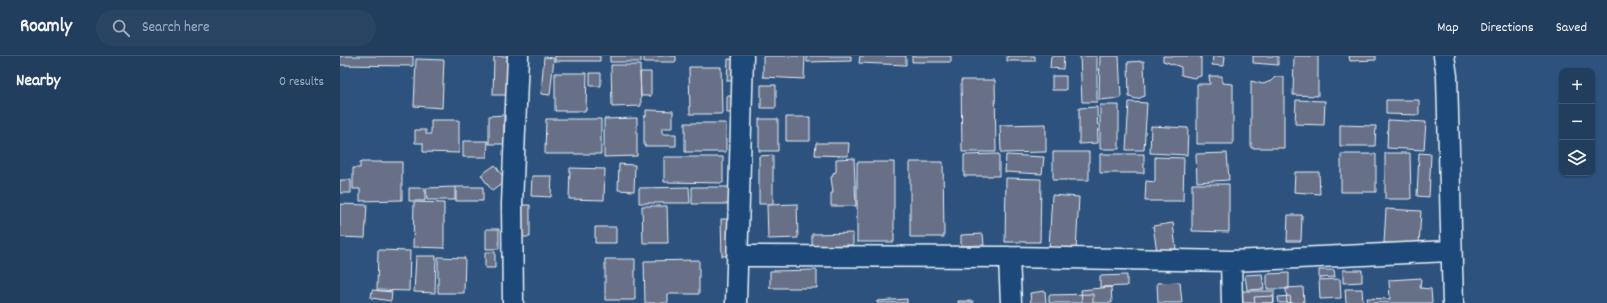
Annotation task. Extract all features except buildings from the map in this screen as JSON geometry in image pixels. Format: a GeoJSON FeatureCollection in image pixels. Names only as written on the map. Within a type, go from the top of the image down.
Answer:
{"type":"FeatureCollection","features":[{"type":"Feature","properties":{"kind":"street"},"geometry":{"type":"LineString","coordinates":[[513,303],[512,204],[518,56]]}},
{"type":"Feature","properties":{"kind":"street"},"geometry":{"type":"LineString","coordinates":[[736,303],[743,56]]}},
{"type":"Feature","properties":{"kind":"street"},"geometry":{"type":"LineString","coordinates":[[1444,56],[1447,76],[1447,128],[1450,178],[1450,251],[1453,303]]}},
{"type":"Feature","properties":{"kind":"street"},"geometry":{"type":"LineString","coordinates":[[738,256],[1009,257],[1231,261],[1450,251]]}},
{"type":"Feature","properties":{"kind":"street"},"geometry":{"type":"LineString","coordinates":[[1009,257],[1011,303]]}},
{"type":"Feature","properties":{"kind":"street"},"geometry":{"type":"LineString","coordinates":[[1231,261],[1232,303]]}}]}
